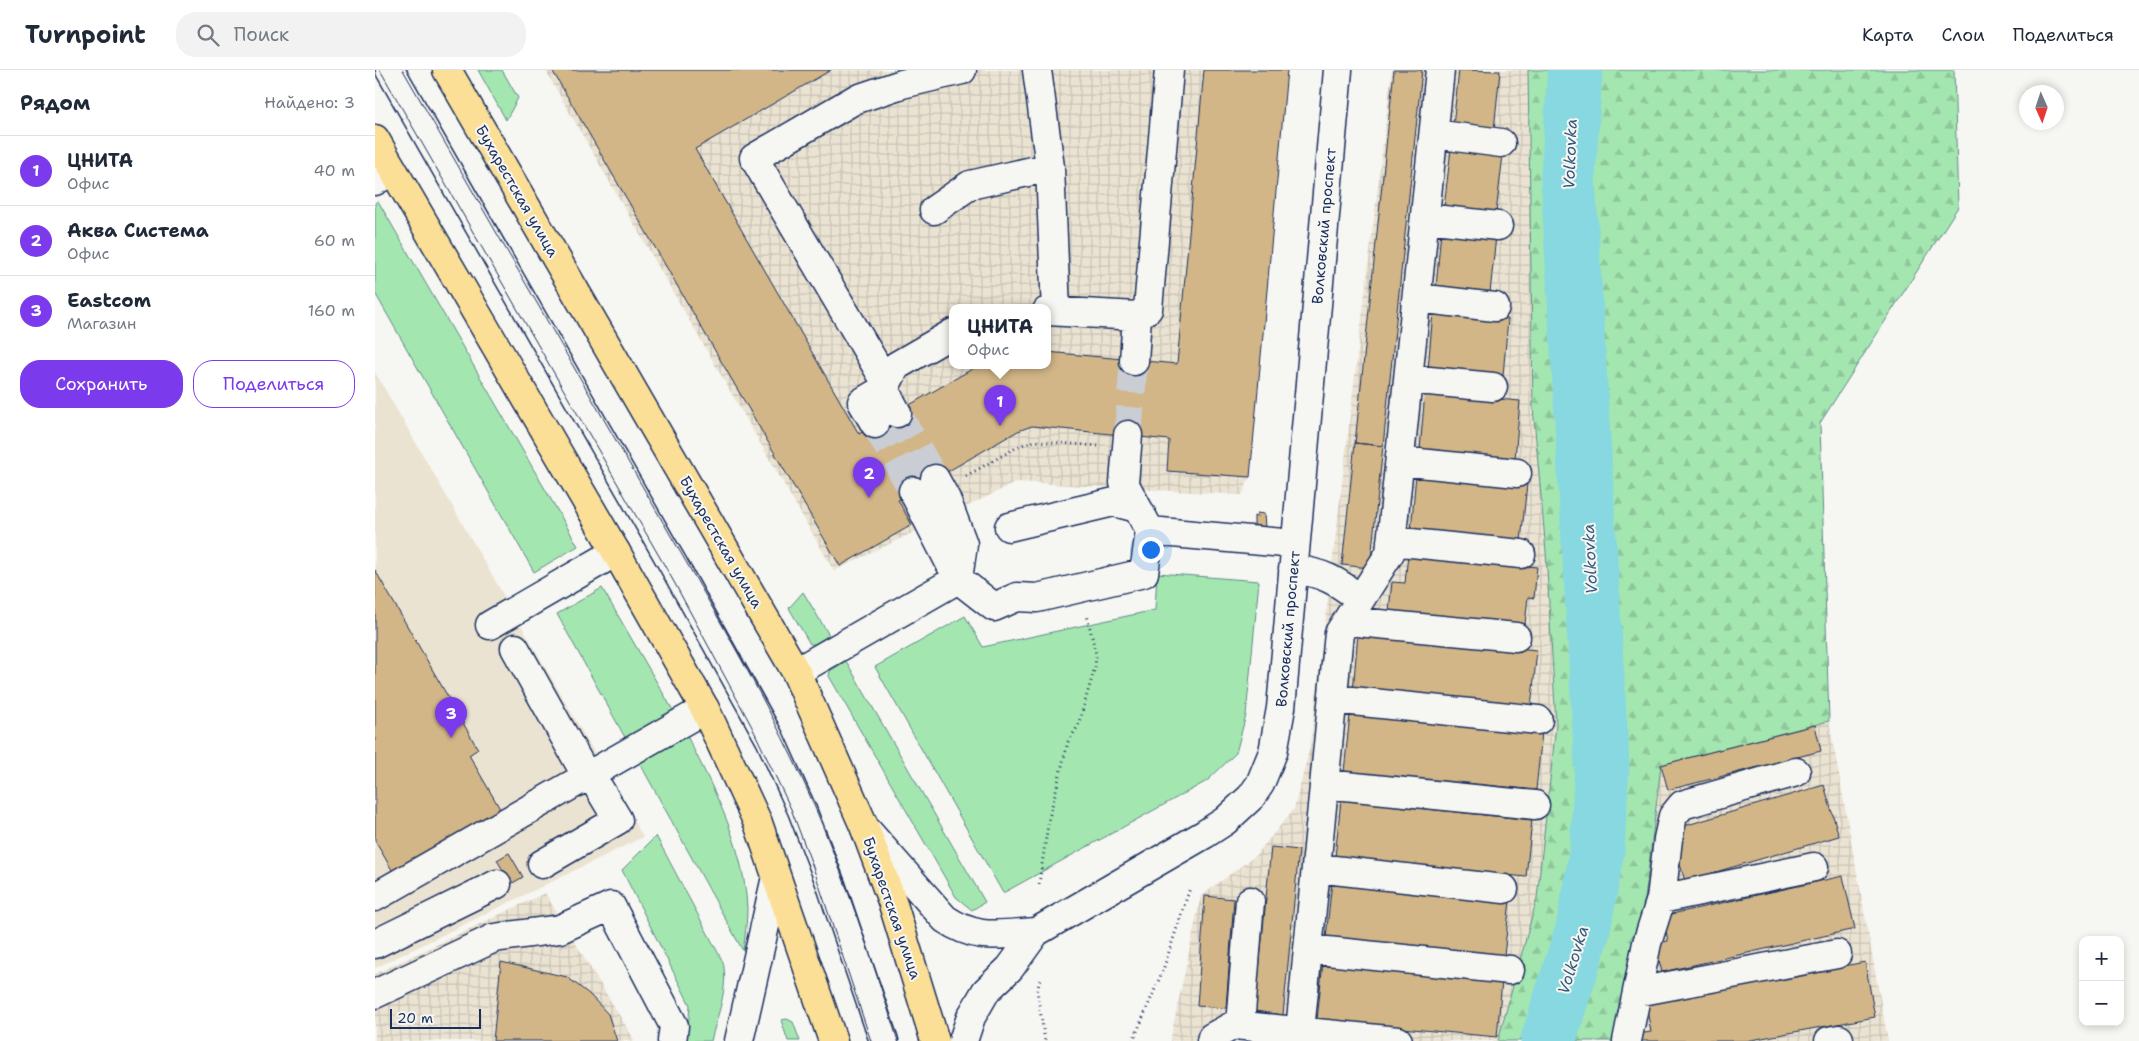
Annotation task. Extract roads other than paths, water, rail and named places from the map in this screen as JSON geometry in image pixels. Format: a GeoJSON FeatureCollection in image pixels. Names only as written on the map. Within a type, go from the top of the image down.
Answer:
{"type":"FeatureCollection","features":[{"type":"Feature","properties":{"kind":"main road","name":"Бухарестская улица"},"geometry":{"type":"LineString","coordinates":[[447,70],[796,672],[864,826],[892,901],[935,1041]]}},
{"type":"Feature","properties":{"kind":"main road"},"geometry":{"type":"LineString","coordinates":[[375,139],[384,175],[616,552],[705,709],[758,823],[833,1041]]}},
{"type":"Feature","properties":{"kind":"street"},"geometry":{"type":"LineString","coordinates":[[391,70],[770,739],[802,810],[831,885],[884,1041]]}},
{"type":"Feature","properties":{"kind":"street"},"geometry":{"type":"LineString","coordinates":[[886,419],[885,387],[754,158],[855,100],[902,84],[962,70]]}},
{"type":"Feature","properties":{"kind":"street"},"geometry":{"type":"LineString","coordinates":[[1037,70],[1051,167],[1052,311],[1137,316],[1148,309],[1169,70]]}},
{"type":"Feature","properties":{"kind":"street","name":"Волковский проспект"},"geometry":{"type":"LineString","coordinates":[[963,1041],[971,1017],[987,991],[1010,968],[1036,932],[1225,821],[1251,797],[1267,769],[1278,733],[1338,70]]}},
{"type":"Feature","properties":{"kind":"street"},"geometry":{"type":"LineString","coordinates":[[1300,1036],[1339,633],[1390,553],[1440,70]]}},
{"type":"Feature","properties":{"kind":"street"},"geometry":{"type":"LineString","coordinates":[[1434,134],[1501,143]]}},
{"type":"Feature","properties":{"kind":"street"},"geometry":{"type":"LineString","coordinates":[[934,210],[970,185],[1051,167]]}},
{"type":"Feature","properties":{"kind":"street"},"geometry":{"type":"LineString","coordinates":[[1425,218],[1497,226]]}},
{"type":"Feature","properties":{"kind":"street"},"geometry":{"type":"LineString","coordinates":[[1417,298],[1495,307]]}},
{"type":"Feature","properties":{"kind":"street"},"geometry":{"type":"LineString","coordinates":[[1134,361],[1137,316]]}},
{"type":"Feature","properties":{"kind":"street"},"geometry":{"type":"LineString","coordinates":[[885,387],[896,366],[949,335]]}},
{"type":"Feature","properties":{"kind":"street"},"geometry":{"type":"LineString","coordinates":[[1408,379],[1493,387]]}},
{"type":"Feature","properties":{"kind":"street"},"geometry":{"type":"LineString","coordinates":[[958,579],[994,607],[1017,597],[1037,598],[1144,573],[1143,520],[1124,483],[1128,442]]}},
{"type":"Feature","properties":{"kind":"street"},"geometry":{"type":"LineString","coordinates":[[1400,461],[1517,473]]}},
{"type":"Feature","properties":{"kind":"street"},"geometry":{"type":"LineString","coordinates":[[930,487],[963,544],[958,579]]}},
{"type":"Feature","properties":{"kind":"street"},"geometry":{"type":"LineString","coordinates":[[1009,527],[1113,502],[1143,520],[1294,557],[1315,572],[1337,581],[1353,610]]}},
{"type":"Feature","properties":{"kind":"street"},"geometry":{"type":"LineString","coordinates":[[1391,541],[1521,554]]}},
{"type":"Feature","properties":{"kind":"street"},"geometry":{"type":"LineString","coordinates":[[490,625],[616,552]]}},
{"type":"Feature","properties":{"kind":"street"},"geometry":{"type":"LineString","coordinates":[[796,672],[958,579]]}},
{"type":"Feature","properties":{"kind":"street"},"geometry":{"type":"LineString","coordinates":[[1353,610],[1515,637]]}},
{"type":"Feature","properties":{"kind":"street"},"geometry":{"type":"LineString","coordinates":[[515,648],[589,776],[618,820],[542,864]]}},
{"type":"Feature","properties":{"kind":"street"},"geometry":{"type":"LineString","coordinates":[[1333,699],[1538,720]]}},
{"type":"Feature","properties":{"kind":"street"},"geometry":{"type":"LineString","coordinates":[[497,884],[386,939],[376,897],[705,709]]}},
{"type":"Feature","properties":{"kind":"street"},"geometry":{"type":"LineString","coordinates":[[1627,1041],[1647,943],[1661,899],[1668,839],[1673,816],[1682,805],[1796,772]]}},
{"type":"Feature","properties":{"kind":"street"},"geometry":{"type":"LineString","coordinates":[[1325,784],[1535,805]]}},
{"type":"Feature","properties":{"kind":"street"},"geometry":{"type":"LineString","coordinates":[[864,826],[945,919],[961,930],[992,936],[1036,932]]}},
{"type":"Feature","properties":{"kind":"street"},"geometry":{"type":"LineString","coordinates":[[1661,899],[1814,867]]}},
{"type":"Feature","properties":{"kind":"street"},"geometry":{"type":"LineString","coordinates":[[1316,868],[1504,889]]}},
{"type":"Feature","properties":{"kind":"street"},"geometry":{"type":"LineString","coordinates":[[739,1041],[776,878]]}},
{"type":"Feature","properties":{"kind":"street"},"geometry":{"type":"LineString","coordinates":[[1240,1025],[1250,901]]}},
{"type":"Feature","properties":{"kind":"street"},"geometry":{"type":"LineString","coordinates":[[375,994],[494,938],[560,929],[611,906],[674,1026],[672,1041]]}},
{"type":"Feature","properties":{"kind":"street"},"geometry":{"type":"LineString","coordinates":[[1308,949],[1510,970]]}},
{"type":"Feature","properties":{"kind":"street"},"geometry":{"type":"LineString","coordinates":[[1637,992],[1837,954]]}},
{"type":"Feature","properties":{"kind":"street"},"geometry":{"type":"LineString","coordinates":[[1211,1041],[1212,1037],[1234,1025],[1300,1036],[1398,1041]]}},
{"type":"Feature","properties":{"kind":"waterway","name":"Volkovka"},"geometry":{"type":"LineString","coordinates":[[1548,1041],[1583,929],[1597,850],[1602,766],[1568,177],[1575,70]]}},
{"type":"Feature","properties":{"kind":"tunnel"},"geometry":{"type":"LineString","coordinates":[[1128,435],[1134,361]]}},
{"type":"Feature","properties":{"kind":"tunnel"},"geometry":{"type":"LineString","coordinates":[[897,413],[935,479]]}},
{"type":"Feature","properties":{"kind":"tunnel"},"geometry":{"type":"LineString","coordinates":[[875,424],[913,491]]}},
{"type":"Feature","properties":{"kind":"tram line"},"geometry":{"type":"LineString","coordinates":[[380,70],[674,582],[752,727],[791,809],[813,867],[871,1041]]}},
{"type":"Feature","properties":{"kind":"tram line"},"geometry":{"type":"LineString","coordinates":[[403,70],[752,678],[811,798],[847,888],[898,1041]]}},
{"type":"Feature","properties":{"kind":"place","name":"ЦНИТА"},"geometry":{"type":"Point","coordinates":[1000,426]}},
{"type":"Feature","properties":{"kind":"place","name":"Аква Система"},"geometry":{"type":"Point","coordinates":[869,498]}},
{"type":"Feature","properties":{"kind":"place","name":"Eastcom"},"geometry":{"type":"Point","coordinates":[451,738]}}]}
